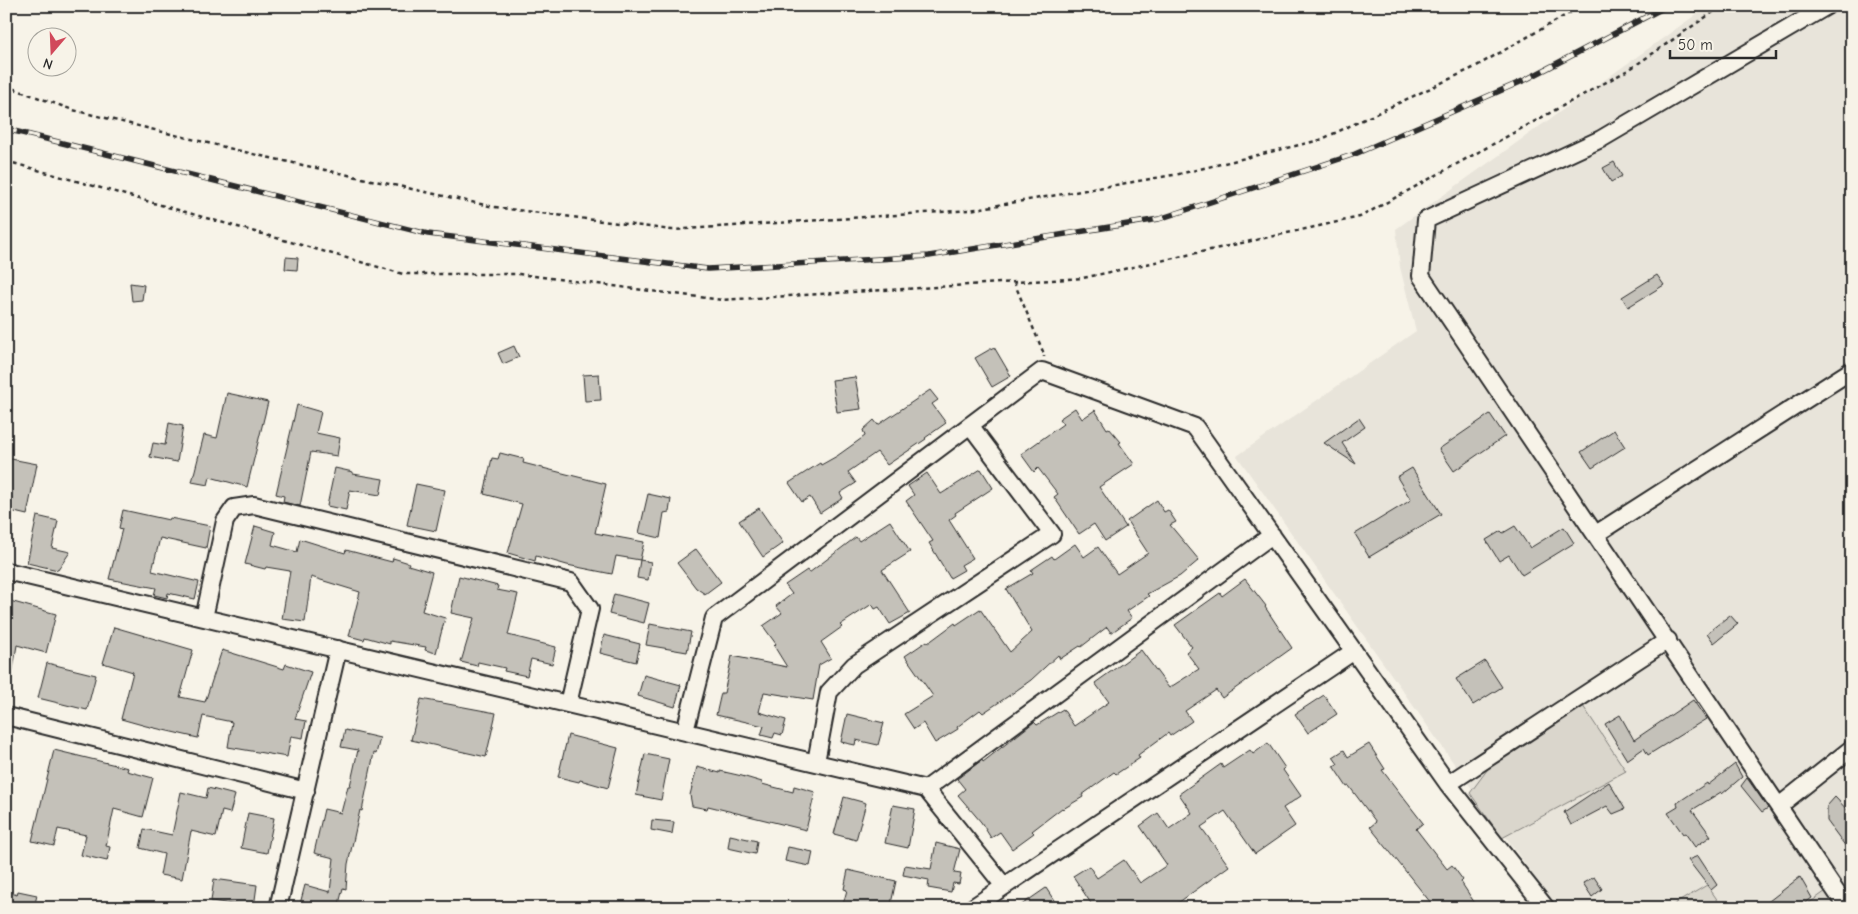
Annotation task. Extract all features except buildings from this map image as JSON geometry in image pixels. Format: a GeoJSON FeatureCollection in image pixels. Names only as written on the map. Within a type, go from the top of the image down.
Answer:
{"type":"FeatureCollection","features":[{"type":"Feature","properties":{"kind":"street"},"geometry":{"type":"LineString","coordinates":[[1827,6],[1601,139],[1426,220],[1421,276],[1847,908]]}},
{"type":"Feature","properties":{"kind":"street"},"geometry":{"type":"LineString","coordinates":[[1596,534],[1852,370]]}},
{"type":"Feature","properties":{"kind":"street"},"geometry":{"type":"LineString","coordinates":[[685,731],[714,618],[1042,371],[1195,427],[1448,784],[1539,905]]}},
{"type":"Feature","properties":{"kind":"street"},"geometry":{"type":"LineString","coordinates":[[816,762],[829,692],[854,665],[1052,534],[970,425]]}},
{"type":"Feature","properties":{"kind":"street"},"geometry":{"type":"LineString","coordinates":[[204,618],[225,521],[234,508],[254,504],[571,582],[590,609],[568,704]]}},
{"type":"Feature","properties":{"kind":"street"},"geometry":{"type":"LineString","coordinates":[[926,789],[1272,535]]}},
{"type":"Feature","properties":{"kind":"street"},"geometry":{"type":"LineString","coordinates":[[6,571],[926,789],[1004,886]]}},
{"type":"Feature","properties":{"kind":"street"},"geometry":{"type":"LineString","coordinates":[[1448,784],[1668,640]]}},
{"type":"Feature","properties":{"kind":"street"},"geometry":{"type":"LineString","coordinates":[[278,908],[338,650]]}},
{"type":"Feature","properties":{"kind":"street"},"geometry":{"type":"LineString","coordinates":[[972,908],[1354,651]]}},
{"type":"Feature","properties":{"kind":"street"},"geometry":{"type":"LineString","coordinates":[[6,716],[306,791]]}},
{"type":"Feature","properties":{"kind":"street"},"geometry":{"type":"LineString","coordinates":[[1779,806],[1852,748]]}},
{"type":"Feature","properties":{"kind":"path"},"geometry":{"type":"LineString","coordinates":[[6,86],[73,110],[257,155],[484,205],[672,230],[970,210],[1179,174],[1320,140],[1473,68],[1582,6]]}},
{"type":"Feature","properties":{"kind":"path"},"geometry":{"type":"LineString","coordinates":[[6,161],[403,274],[519,274],[722,300],[1083,278],[1360,217],[1630,69],[1722,6]]}},
{"type":"Feature","properties":{"kind":"path"},"geometry":{"type":"LineString","coordinates":[[1014,282],[1044,354],[1042,371]]}},
{"type":"Feature","properties":{"kind":"shaded area"},"geometry":{"type":"Polygon","coordinates":[[[1708,6],[1852,6],[1852,908],[1556,908],[1237,456],[1416,331],[1400,267],[1396,229],[1708,6]]]}},
{"type":"Feature","properties":{"kind":"shaded area"},"geometry":{"type":"Polygon","coordinates":[[[1581,703],[1626,771],[1502,838],[1470,793],[1493,762],[1581,703]]]}},
{"type":"Feature","properties":{"kind":"shaded area"},"geometry":{"type":"Polygon","coordinates":[[[1707,885],[1723,908],[1668,908],[1707,885]]]}},
{"type":"Feature","properties":{"kind":"shaded area"},"geometry":{"type":"Polygon","coordinates":[[[1829,889],[1842,908],[1802,908],[1829,889]]]}},
{"type":"Feature","properties":{"kind":"railway"},"geometry":{"type":"LineString","coordinates":[[6,129],[428,234],[708,269],[929,256],[1159,219],[1355,154],[1525,80],[1667,6]]}}]}
